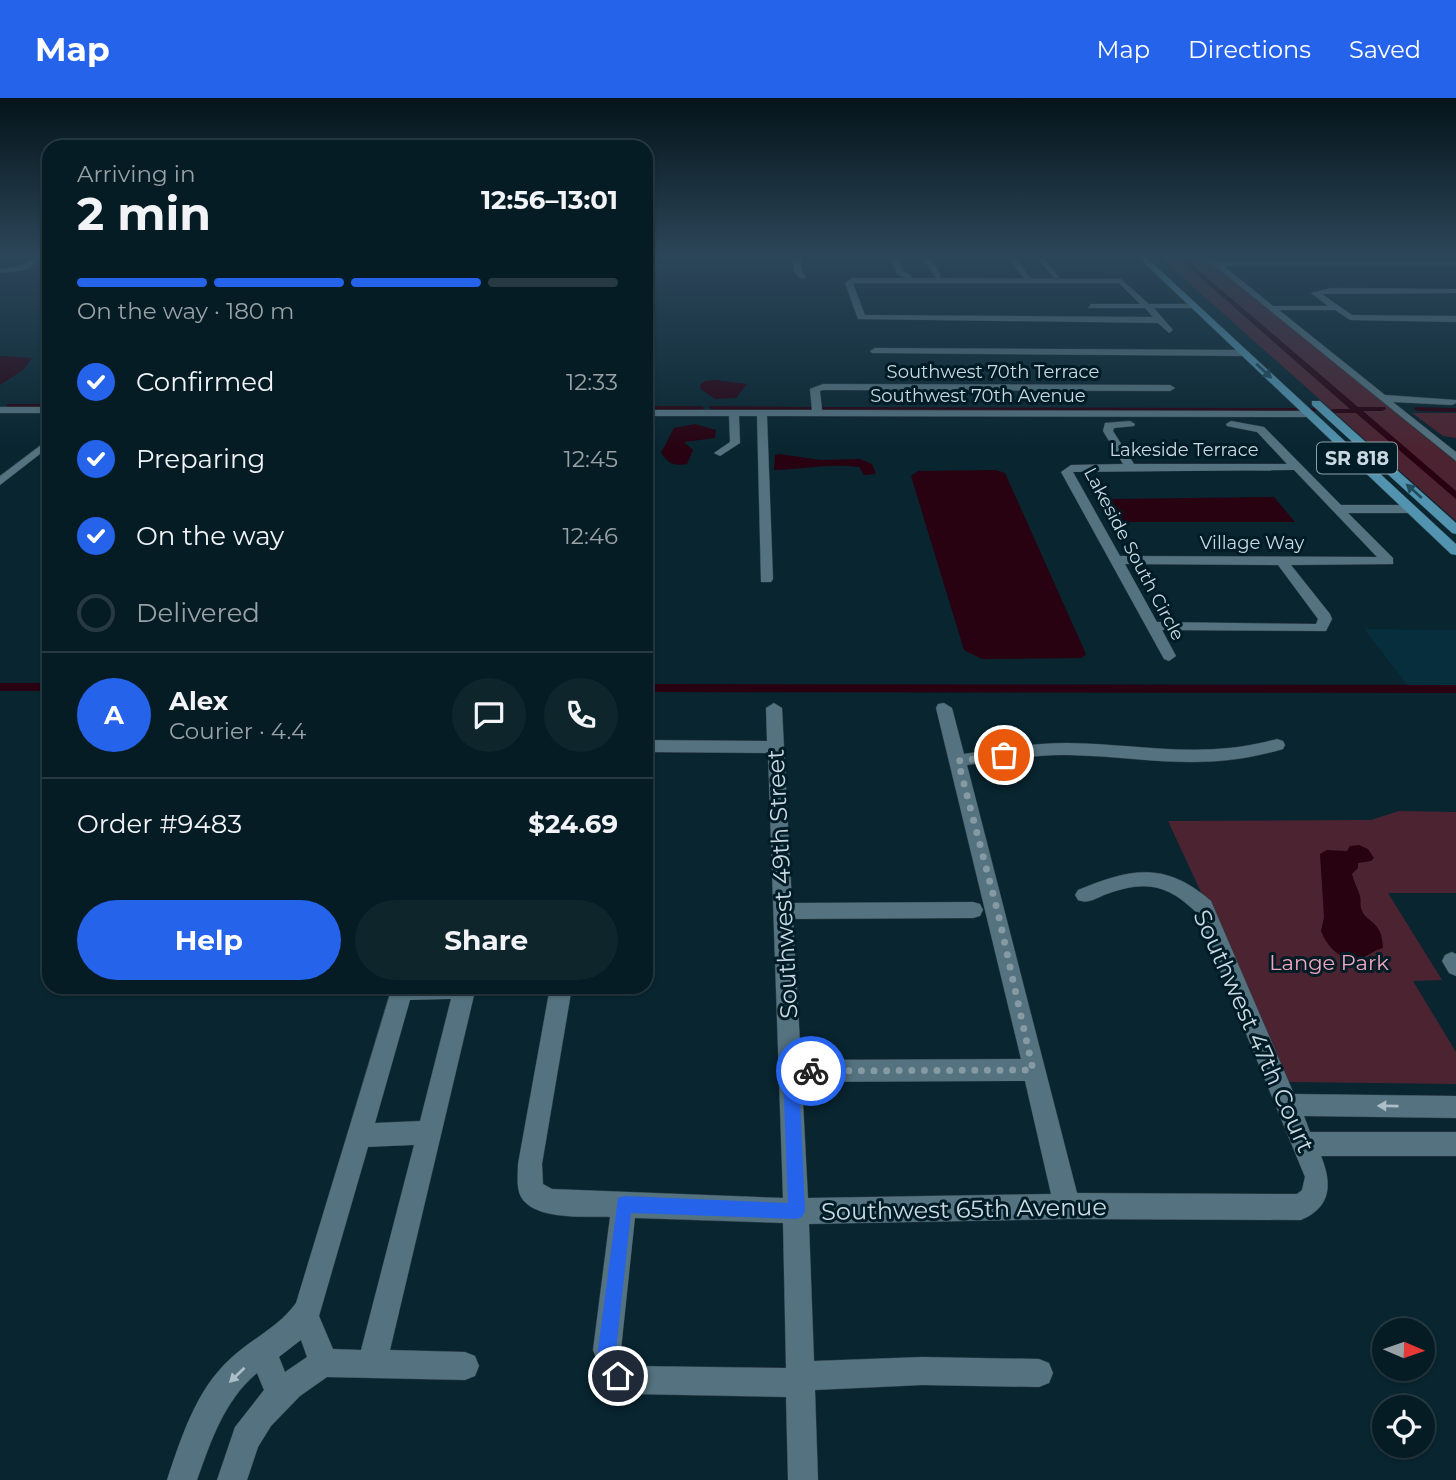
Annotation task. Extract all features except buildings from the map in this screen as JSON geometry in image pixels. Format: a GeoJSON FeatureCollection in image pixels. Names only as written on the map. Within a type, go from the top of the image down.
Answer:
{"type":"FeatureCollection","features":[{"type":"Feature","properties":{"kind":"main road","name":"SR 818"},"geometry":{"type":"LineString","coordinates":[[1212,321],[1245,353],[1302,398],[1324,410],[1456,530]]}},
{"type":"Feature","properties":{"kind":"main road"},"geometry":{"type":"LineString","coordinates":[[1227,321],[1235,329]]}},
{"type":"Feature","properties":{"kind":"main road","name":"SR 818"},"geometry":{"type":"LineString","coordinates":[[1302,398],[1310,414],[1456,551]]}},
{"type":"Feature","properties":{"kind":"main road"},"geometry":{"type":"LineString","coordinates":[[1310,414],[1343,428]]}},
{"type":"Feature","properties":{"kind":"street"},"geometry":{"type":"LineString","coordinates":[[1104,321],[1109,328]]}},
{"type":"Feature","properties":{"kind":"street"},"geometry":{"type":"LineString","coordinates":[[1161,321],[1169,330]]}},
{"type":"Feature","properties":{"kind":"street"},"geometry":{"type":"LineString","coordinates":[[1288,321],[1456,458]]}},
{"type":"Feature","properties":{"kind":"street"},"geometry":{"type":"LineString","coordinates":[[875,351],[1245,353]]}},
{"type":"Feature","properties":{"kind":"street","name":"Southwest 70th Terrace"},"geometry":{"type":"LineString","coordinates":[[817,413],[817,388],[1170,388]]}},
{"type":"Feature","properties":{"kind":"street"},"geometry":{"type":"LineString","coordinates":[[1384,400],[1454,402]]}},
{"type":"Feature","properties":{"kind":"street"},"geometry":{"type":"LineString","coordinates":[[0,410],[42,410]]}},
{"type":"Feature","properties":{"kind":"street","name":"Southwest 70th Avenue"},"geometry":{"type":"LineString","coordinates":[[653,413],[1310,414]]}},
{"type":"Feature","properties":{"kind":"street"},"geometry":{"type":"LineString","coordinates":[[720,453],[735,443],[734,413]]}},
{"type":"Feature","properties":{"kind":"street"},"geometry":{"type":"LineString","coordinates":[[762,413],[766,579]]}},
{"type":"Feature","properties":{"kind":"street"},"geometry":{"type":"LineString","coordinates":[[1132,468],[1108,431],[1109,425],[1240,424],[1260,429],[1333,505],[1407,505]]}},
{"type":"Feature","properties":{"kind":"street"},"geometry":{"type":"LineString","coordinates":[[0,482],[42,448]]}},
{"type":"Feature","properties":{"kind":"street","name":"Lakeside Terrace"},"geometry":{"type":"LineString","coordinates":[[1072,468],[1297,467]]}},
{"type":"Feature","properties":{"kind":"street","name":"Lakeside South Circle"},"geometry":{"type":"LineString","coordinates":[[1072,468],[1067,472],[1070,478],[1169,656]]}},
{"type":"Feature","properties":{"kind":"street","name":"Village Way"},"geometry":{"type":"LineString","coordinates":[[1116,560],[1388,561],[1333,505]]}},
{"type":"Feature","properties":{"kind":"street"},"geometry":{"type":"LineString","coordinates":[[1153,626],[1321,628],[1325,620],[1323,614],[1281,560]]}},
{"type":"Feature","properties":{"kind":"street","name":"Southwest 49th Street"},"geometry":{"type":"LineString","coordinates":[[774,708],[791,1071],[803,1480]]}},
{"type":"Feature","properties":{"kind":"street"},"geometry":{"type":"LineString","coordinates":[[944,708],[998,913],[1067,1206]]}},
{"type":"Feature","properties":{"kind":"street"},"geometry":{"type":"LineString","coordinates":[[958,761],[1066,749],[1207,758],[1253,753],[1277,745]]}},
{"type":"Feature","properties":{"kind":"street"},"geometry":{"type":"LineString","coordinates":[[653,746],[775,747]]}},
{"type":"Feature","properties":{"kind":"street","name":"Southwest 47th Court"},"geometry":{"type":"LineString","coordinates":[[1085,895],[1119,881],[1158,880],[1183,888],[1204,907],[1317,1177],[1313,1197]]}},
{"type":"Feature","properties":{"kind":"street"},"geometry":{"type":"LineString","coordinates":[[784,911],[973,910]]}},
{"type":"Feature","properties":{"kind":"street"},"geometry":{"type":"LineString","coordinates":[[182,1480],[206,1418],[232,1377],[299,1324],[305,1314],[401,994]]}},
{"type":"Feature","properties":{"kind":"street"},"geometry":{"type":"LineString","coordinates":[[372,1364],[464,994]]}},
{"type":"Feature","properties":{"kind":"street","name":"Southwest 65th Avenue"},"geometry":{"type":"LineString","coordinates":[[560,994],[530,1164],[531,1191],[549,1202],[796,1211],[1067,1206],[1301,1207],[1313,1197]]}},
{"type":"Feature","properties":{"kind":"street"},"geometry":{"type":"LineString","coordinates":[[791,1071],[1033,1070]]}},
{"type":"Feature","properties":{"kind":"street"},"geometry":{"type":"LineString","coordinates":[[1286,1105],[1456,1107]]}},
{"type":"Feature","properties":{"kind":"street"},"geometry":{"type":"LineString","coordinates":[[359,1135],[428,1133]]}},
{"type":"Feature","properties":{"kind":"street"},"geometry":{"type":"LineString","coordinates":[[1303,1144],[1456,1144]]}},
{"type":"Feature","properties":{"kind":"street"},"geometry":{"type":"LineString","coordinates":[[624,1204],[607,1350],[611,1366],[618,1376],[632,1380],[780,1384],[820,1374],[922,1371],[1040,1373]]}},
{"type":"Feature","properties":{"kind":"street"},"geometry":{"type":"LineString","coordinates":[[305,1314],[324,1363]]}},
{"type":"Feature","properties":{"kind":"street"},"geometry":{"type":"LineString","coordinates":[[263,1353],[280,1395]]}},
{"type":"Feature","properties":{"kind":"street"},"geometry":{"type":"LineString","coordinates":[[232,1480],[246,1438],[265,1411],[280,1395],[324,1363],[465,1366]]}},
{"type":"Feature","properties":{"kind":"shaded area"},"geometry":{"type":"Polygon","coordinates":[[[0,356],[32,358],[23,370],[0,385],[0,356]]]}},
{"type":"Feature","properties":{"kind":"shaded area"},"geometry":{"type":"Polygon","coordinates":[[[705,381],[747,384],[736,398],[715,399],[701,389],[700,385],[705,381]]]}},
{"type":"Feature","properties":{"kind":"shaded area"},"geometry":{"type":"Polygon","coordinates":[[[695,424],[716,430],[715,438],[684,442],[693,450],[687,464],[669,462],[661,453],[674,428],[695,424]]]}},
{"type":"Feature","properties":{"kind":"shaded area"},"geometry":{"type":"Polygon","coordinates":[[[775,455],[821,460],[860,459],[872,464],[876,474],[864,475],[859,467],[848,466],[774,470],[775,455]]]}},
{"type":"Feature","properties":{"kind":"shaded area"},"geometry":{"type":"Polygon","coordinates":[[[996,470],[1005,473],[1086,654],[1082,658],[982,659],[964,650],[911,476],[918,471],[996,470]]]}},
{"type":"Feature","properties":{"kind":"shaded area"},"geometry":{"type":"Polygon","coordinates":[[[1274,497],[1295,522],[1124,522],[1110,499],[1274,497]]]}},
{"type":"Feature","properties":{"kind":"shaded area"},"geometry":{"type":"Polygon","coordinates":[[[1364,629],[1456,630],[1456,686],[1409,687],[1364,629]]]}},
{"type":"Feature","properties":{"kind":"shaded area"},"geometry":{"type":"Polygon","coordinates":[[[1359,845],[1368,849],[1374,858],[1358,863],[1358,868],[1352,874],[1363,913],[1380,931],[1383,948],[1362,958],[1348,959],[1327,943],[1321,931],[1324,917],[1320,854],[1327,850],[1347,851],[1350,846],[1359,845]]]}},
{"type":"Feature","properties":{"kind":"green space"},"geometry":{"type":"Polygon","coordinates":[[[1232,321],[1284,321],[1456,462],[1456,521],[1232,321]]]}},
{"type":"Feature","properties":{"kind":"green space"},"geometry":{"type":"Polygon","coordinates":[[[1412,413],[1456,413],[1456,438],[1443,436],[1412,413]]]}},
{"type":"Feature","properties":{"kind":"green space","name":"Lange Park"},"geometry":{"type":"Polygon","coordinates":[[[1399,811],[1456,812],[1456,893],[1388,893],[1442,980],[1413,981],[1456,1052],[1456,1084],[1289,1082],[1168,821],[1371,820],[1399,811]]]}},
{"type":"Feature","properties":{"kind":"waterway"},"geometry":{"type":"LineString","coordinates":[[1254,321],[1356,409]]}},
{"type":"Feature","properties":{"kind":"waterway"},"geometry":{"type":"LineString","coordinates":[[10,406],[42,406]]}},
{"type":"Feature","properties":{"kind":"waterway"},"geometry":{"type":"LineString","coordinates":[[653,408],[701,408]]}},
{"type":"Feature","properties":{"kind":"waterway"},"geometry":{"type":"LineString","coordinates":[[713,408],[811,409]]}},
{"type":"Feature","properties":{"kind":"waterway"},"geometry":{"type":"LineString","coordinates":[[823,409],[1296,410]]}},
{"type":"Feature","properties":{"kind":"waterway"},"geometry":{"type":"LineString","coordinates":[[1356,409],[1382,409]]}},
{"type":"Feature","properties":{"kind":"waterway"},"geometry":{"type":"LineString","coordinates":[[1356,409],[1456,496]]}},
{"type":"Feature","properties":{"kind":"waterway"},"geometry":{"type":"LineString","coordinates":[[1418,409],[1456,410]]}},
{"type":"Feature","properties":{"kind":"waterway"},"geometry":{"type":"LineString","coordinates":[[1333,411],[1357,411]]}},
{"type":"Feature","properties":{"kind":"waterway"},"geometry":{"type":"LineString","coordinates":[[0,687],[42,687]]}},
{"type":"Feature","properties":{"kind":"waterway"},"geometry":{"type":"LineString","coordinates":[[653,688],[1456,689]]}},
{"type":"Feature","properties":{"kind":"way so far"},"geometry":{"type":"LineString","coordinates":[[811,1071],[1033,1070],[998,913],[958,761],[1004,755]]}},
{"type":"Feature","properties":{"kind":"route"},"geometry":{"type":"LineString","coordinates":[[618,1376],[611,1366],[607,1350],[624,1204],[796,1211],[791,1071],[811,1071]]}}]}
